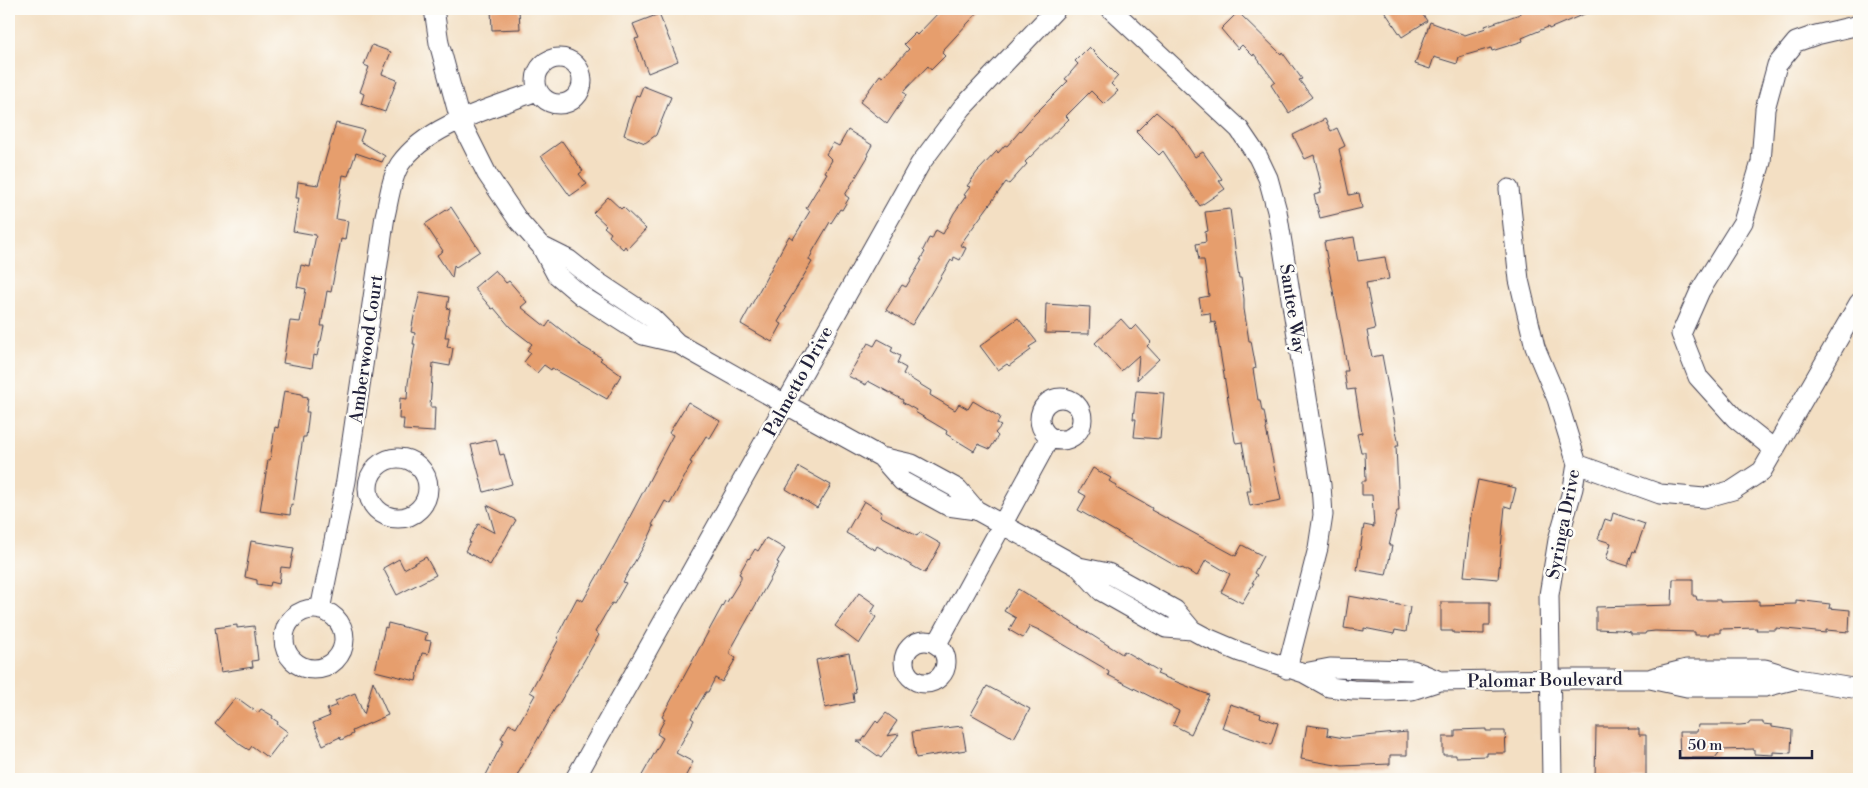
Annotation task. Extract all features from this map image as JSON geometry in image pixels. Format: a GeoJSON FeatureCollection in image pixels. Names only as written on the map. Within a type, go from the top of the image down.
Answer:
{"type":"FeatureCollection","features":[{"type":"Feature","properties":{"kind":"street","name":"Palomar Boulevard"},"geometry":{"type":"LineString","coordinates":[[434,9],[439,43],[460,120],[487,174],[518,220],[541,246],[569,260],[593,280],[652,318],[678,343],[881,457],[912,464],[958,489],[976,510],[1079,567],[1108,573],[1116,577],[1175,610],[1192,630],[1240,652],[1296,671],[1330,668],[1412,670],[1440,681],[1650,679],[1687,669],[1765,669],[1797,679],[1859,689]]}},
{"type":"Feature","properties":{"kind":"street","name":"Palmetto Drive"},"geometry":{"type":"LineString","coordinates":[[575,779],[920,164],[962,108],[1056,9]]}},
{"type":"Feature","properties":{"kind":"street","name":"Santee Way"},"geometry":{"type":"LineString","coordinates":[[1111,9],[1239,129],[1258,157],[1268,178],[1277,211],[1322,485],[1323,516],[1296,671]]}},
{"type":"Feature","properties":{"kind":"street"},"geometry":{"type":"LineString","coordinates":[[1775,450],[1735,418],[1698,377],[1681,334],[1700,291],[1743,222],[1761,162],[1765,109],[1777,65],[1796,42],[1816,35],[1859,25]]}},
{"type":"Feature","properties":{"kind":"street","name":"Amberwood Court"},"geometry":{"type":"LineString","coordinates":[[320,610],[346,481],[385,216],[390,190],[399,166],[412,150],[436,131],[537,91]]}},
{"type":"Feature","properties":{"kind":"street","name":"Syringa Drive"},"geometry":{"type":"LineString","coordinates":[[1509,189],[1519,280],[1535,347],[1557,399],[1577,464],[1574,488],[1558,540],[1549,595],[1552,779]]}},
{"type":"Feature","properties":{"kind":"street"},"geometry":{"type":"LineString","coordinates":[[1577,464],[1660,494],[1704,498],[1733,490],[1762,471],[1859,303]]}},
{"type":"Feature","properties":{"kind":"street"},"geometry":{"type":"LineString","coordinates":[[937,644],[1050,437]]}},
{"type":"Feature","properties":{"kind":"street"},"geometry":{"type":"LineString","coordinates":[[346,481],[368,483]]}},
{"type":"Feature","properties":{"kind":"building"},"geometry":{"type":"Polygon","coordinates":[[[491,9],[519,9],[520,29],[492,30],[491,9]]]}},
{"type":"Feature","properties":{"kind":"building"},"geometry":{"type":"Polygon","coordinates":[[[942,9],[981,9],[944,49],[942,53],[945,56],[931,70],[928,66],[903,92],[906,94],[905,97],[887,124],[860,102],[880,75],[883,77],[909,49],[904,44],[915,33],[917,35],[942,9]]]}},
{"type":"Feature","properties":{"kind":"building"},"geometry":{"type":"Polygon","coordinates":[[[1383,9],[1419,9],[1427,21],[1402,37],[1383,9]]]}},
{"type":"Feature","properties":{"kind":"building"},"geometry":{"type":"Polygon","coordinates":[[[1518,9],[1596,9],[1522,38],[1523,41],[1492,51],[1491,48],[1459,57],[1457,64],[1434,57],[1430,69],[1415,64],[1430,22],[1465,35],[1520,14],[1518,9]]]}},
{"type":"Feature","properties":{"kind":"building"},"geometry":{"type":"Polygon","coordinates":[[[1238,12],[1281,54],[1282,52],[1302,79],[1299,80],[1312,97],[1289,113],[1271,85],[1275,82],[1254,54],[1253,56],[1242,45],[1238,49],[1221,29],[1238,12]]]}},
{"type":"Feature","properties":{"kind":"building"},"geometry":{"type":"Polygon","coordinates":[[[659,14],[678,61],[648,73],[635,39],[639,38],[633,24],[659,14]]]}},
{"type":"Feature","properties":{"kind":"building"},"geometry":{"type":"Polygon","coordinates":[[[372,45],[391,52],[382,74],[397,80],[385,112],[361,104],[364,94],[360,92],[369,67],[364,65],[372,45]]]}},
{"type":"Feature","properties":{"kind":"building"},"geometry":{"type":"Polygon","coordinates":[[[1089,47],[1118,76],[1111,84],[1118,91],[1104,104],[1091,91],[1066,116],[1069,119],[1025,162],[1027,164],[1009,184],[1006,182],[960,245],[966,248],[960,260],[954,257],[953,261],[951,260],[912,325],[886,310],[902,285],[906,287],[922,260],[920,260],[925,252],[923,250],[929,238],[932,239],[936,230],[943,234],[966,196],[964,195],[970,187],[967,186],[978,171],[997,151],[998,153],[1005,145],[1007,146],[1033,116],[1068,81],[1065,79],[1078,64],[1075,61],[1089,47]]]}},
{"type":"Feature","properties":{"kind":"building"},"geometry":{"type":"Polygon","coordinates":[[[643,86],[671,97],[656,135],[645,143],[624,135],[636,95],[639,96],[643,86]]]}},
{"type":"Feature","properties":{"kind":"building"},"geometry":{"type":"Polygon","coordinates":[[[1156,112],[1177,130],[1195,157],[1203,152],[1222,179],[1219,181],[1225,189],[1200,206],[1163,151],[1159,155],[1136,132],[1156,112]]]}},
{"type":"Feature","properties":{"kind":"building"},"geometry":{"type":"Polygon","coordinates":[[[1325,119],[1331,131],[1337,128],[1345,146],[1339,149],[1349,195],[1359,193],[1362,208],[1320,218],[1314,195],[1321,193],[1320,189],[1322,189],[1314,155],[1305,159],[1293,135],[1325,119]]]}},
{"type":"Feature","properties":{"kind":"building"},"geometry":{"type":"Polygon","coordinates":[[[336,123],[364,130],[360,141],[385,156],[382,162],[356,153],[348,176],[343,175],[336,219],[348,221],[345,240],[341,239],[331,292],[327,291],[321,326],[324,326],[317,356],[314,355],[312,368],[283,363],[290,321],[300,322],[306,289],[297,287],[301,265],[310,267],[316,235],[293,231],[299,198],[296,198],[298,182],[318,185],[336,123]]]}},
{"type":"Feature","properties":{"kind":"building"},"geometry":{"type":"Polygon","coordinates":[[[848,130],[872,145],[867,154],[869,155],[845,195],[849,198],[842,210],[840,209],[830,222],[813,251],[809,260],[812,262],[785,307],[787,307],[778,322],[782,324],[772,342],[741,324],[789,236],[793,239],[810,211],[806,208],[827,173],[825,172],[832,160],[826,154],[833,143],[839,146],[848,130]]]}},
{"type":"Feature","properties":{"kind":"building"},"geometry":{"type":"Polygon","coordinates":[[[562,141],[583,171],[579,174],[587,184],[570,196],[541,156],[562,141]]]}},
{"type":"Feature","properties":{"kind":"building"},"geometry":{"type":"Polygon","coordinates":[[[608,197],[621,209],[623,207],[646,229],[627,249],[625,246],[623,249],[609,236],[611,233],[604,227],[606,225],[593,213],[608,197]]]}},
{"type":"Feature","properties":{"kind":"building"},"geometry":{"type":"Polygon","coordinates":[[[451,207],[480,251],[456,267],[454,265],[452,278],[437,255],[443,251],[425,224],[451,207]]]}},
{"type":"Feature","properties":{"kind":"building"},"geometry":{"type":"Polygon","coordinates":[[[1230,209],[1249,341],[1251,341],[1256,368],[1253,369],[1258,400],[1260,400],[1262,411],[1264,411],[1281,500],[1250,506],[1247,491],[1251,491],[1242,442],[1236,443],[1235,441],[1215,322],[1211,323],[1210,313],[1202,314],[1199,298],[1209,296],[1204,260],[1199,260],[1196,244],[1206,242],[1205,232],[1208,231],[1205,212],[1230,209]]]}},
{"type":"Feature","properties":{"kind":"building"},"geometry":{"type":"Polygon","coordinates":[[[1354,237],[1358,261],[1385,257],[1389,279],[1366,283],[1375,329],[1367,331],[1372,357],[1382,355],[1399,446],[1396,446],[1399,511],[1397,511],[1389,546],[1392,546],[1386,575],[1357,570],[1364,525],[1374,527],[1372,495],[1362,495],[1362,481],[1366,481],[1365,452],[1361,452],[1357,434],[1362,433],[1355,389],[1347,390],[1344,371],[1348,371],[1324,242],[1354,237]]]}},
{"type":"Feature","properties":{"kind":"building"},"geometry":{"type":"Polygon","coordinates":[[[495,270],[506,283],[509,281],[527,302],[521,307],[546,327],[550,321],[580,345],[602,358],[600,360],[621,375],[607,399],[552,368],[551,370],[544,365],[537,373],[524,362],[531,353],[527,350],[532,344],[510,327],[474,288],[495,270]]]}},
{"type":"Feature","properties":{"kind":"building"},"geometry":{"type":"Polygon","coordinates":[[[420,292],[449,297],[447,308],[450,309],[445,337],[449,337],[447,347],[453,348],[450,366],[433,363],[430,407],[435,407],[434,432],[403,430],[404,419],[399,419],[400,398],[407,399],[415,344],[413,344],[415,333],[411,332],[420,292]]]}},
{"type":"Feature","properties":{"kind":"building"},"geometry":{"type":"Polygon","coordinates":[[[1046,304],[1090,307],[1089,334],[1045,333],[1046,304]]]}},
{"type":"Feature","properties":{"kind":"building"},"geometry":{"type":"Polygon","coordinates":[[[1018,318],[1037,342],[1029,347],[1031,350],[1009,366],[1007,364],[998,370],[980,346],[1018,318]]]}},
{"type":"Feature","properties":{"kind":"building"},"geometry":{"type":"Polygon","coordinates":[[[1121,319],[1131,330],[1136,325],[1151,342],[1147,346],[1159,359],[1137,380],[1139,355],[1121,371],[1095,343],[1121,319]]]}},
{"type":"Feature","properties":{"kind":"building"},"geometry":{"type":"Polygon","coordinates":[[[878,339],[893,347],[891,351],[900,356],[897,363],[906,368],[903,374],[931,391],[930,395],[955,410],[959,404],[968,409],[973,401],[1000,417],[997,424],[1001,426],[995,433],[998,436],[990,449],[978,444],[974,451],[946,434],[947,431],[915,412],[916,410],[902,402],[903,400],[868,381],[866,385],[848,376],[868,343],[874,346],[878,339]]]}},
{"type":"Feature","properties":{"kind":"building"},"geometry":{"type":"Polygon","coordinates":[[[284,391],[308,397],[306,412],[309,412],[306,437],[303,437],[290,515],[260,511],[268,460],[270,460],[275,427],[278,428],[284,391]]]}},
{"type":"Feature","properties":{"kind":"building"},"geometry":{"type":"Polygon","coordinates":[[[1136,391],[1164,393],[1160,439],[1134,437],[1136,419],[1133,419],[1136,391]]]}},
{"type":"Feature","properties":{"kind":"building"},"geometry":{"type":"Polygon","coordinates":[[[688,402],[720,421],[710,438],[706,436],[690,462],[692,463],[670,504],[665,501],[652,525],[654,526],[649,537],[623,582],[626,583],[595,632],[599,635],[515,779],[484,779],[504,740],[501,738],[509,724],[516,728],[535,695],[530,692],[559,639],[557,638],[558,634],[577,598],[583,601],[616,543],[673,435],[669,433],[688,402]]]}},
{"type":"Feature","properties":{"kind":"building"},"geometry":{"type":"Polygon","coordinates":[[[496,439],[500,455],[504,454],[512,484],[484,492],[471,445],[496,439]]]}},
{"type":"Feature","properties":{"kind":"building"},"geometry":{"type":"Polygon","coordinates":[[[799,467],[831,485],[817,508],[786,489],[799,467]]]}},
{"type":"Feature","properties":{"kind":"building"},"geometry":{"type":"Polygon","coordinates":[[[1093,468],[1111,478],[1109,481],[1117,486],[1116,488],[1152,508],[1151,510],[1236,556],[1242,545],[1263,556],[1254,573],[1257,575],[1252,583],[1254,583],[1242,603],[1221,592],[1230,574],[1206,560],[1197,576],[1181,569],[1078,510],[1086,496],[1079,492],[1093,468]]]}},
{"type":"Feature","properties":{"kind":"building"},"geometry":{"type":"Polygon","coordinates":[[[1478,480],[1516,488],[1511,508],[1505,506],[1498,579],[1464,576],[1471,515],[1478,480]]]}},
{"type":"Feature","properties":{"kind":"building"},"geometry":{"type":"Polygon","coordinates":[[[864,501],[882,512],[880,516],[917,536],[920,532],[941,544],[925,573],[877,546],[875,550],[846,533],[864,501]]]}},
{"type":"Feature","properties":{"kind":"building"},"geometry":{"type":"Polygon","coordinates":[[[487,505],[516,520],[490,565],[465,551],[478,524],[495,533],[487,505]]]}},
{"type":"Feature","properties":{"kind":"building"},"geometry":{"type":"Polygon","coordinates":[[[1613,513],[1645,524],[1628,566],[1606,559],[1611,543],[1598,539],[1605,519],[1611,521],[1613,513]]]}},
{"type":"Feature","properties":{"kind":"building"},"geometry":{"type":"Polygon","coordinates":[[[766,538],[785,549],[730,651],[730,654],[736,658],[722,682],[715,678],[691,718],[694,720],[676,753],[693,762],[684,779],[640,779],[663,738],[657,734],[665,719],[662,717],[725,601],[727,602],[741,579],[739,574],[748,558],[755,549],[758,551],[766,538]]]}},
{"type":"Feature","properties":{"kind":"building"},"geometry":{"type":"Polygon","coordinates":[[[251,541],[294,548],[290,568],[281,567],[279,584],[271,582],[270,586],[257,584],[257,580],[245,577],[251,541]]]}},
{"type":"Feature","properties":{"kind":"building"},"geometry":{"type":"Polygon","coordinates":[[[426,557],[436,575],[397,595],[383,568],[399,559],[404,569],[426,557]]]}},
{"type":"Feature","properties":{"kind":"building"},"geometry":{"type":"Polygon","coordinates":[[[1673,579],[1693,579],[1693,596],[1696,596],[1697,600],[1720,600],[1720,602],[1759,601],[1759,605],[1796,604],[1796,600],[1830,604],[1829,608],[1850,610],[1849,632],[1826,630],[1826,633],[1776,628],[1776,630],[1756,630],[1757,628],[1720,629],[1720,633],[1695,635],[1695,632],[1655,631],[1646,632],[1645,634],[1631,634],[1631,632],[1621,630],[1596,629],[1596,607],[1672,605],[1673,579]]]}},
{"type":"Feature","properties":{"kind":"building"},"geometry":{"type":"Polygon","coordinates":[[[1018,589],[1122,654],[1124,651],[1159,671],[1157,674],[1209,695],[1191,734],[1173,725],[1179,711],[1108,675],[1109,672],[1102,667],[1039,630],[1030,626],[1023,638],[1009,630],[1016,618],[1004,611],[1018,589]]]}},
{"type":"Feature","properties":{"kind":"building"},"geometry":{"type":"Polygon","coordinates":[[[859,593],[876,605],[871,613],[876,617],[859,644],[835,626],[859,593]]]}},
{"type":"Feature","properties":{"kind":"building"},"geometry":{"type":"Polygon","coordinates":[[[1349,596],[1410,607],[1406,632],[1395,630],[1394,634],[1364,628],[1364,631],[1344,628],[1349,596]]]}},
{"type":"Feature","properties":{"kind":"building"},"geometry":{"type":"Polygon","coordinates":[[[1441,602],[1490,602],[1490,625],[1484,625],[1484,634],[1441,631],[1441,602]]]}},
{"type":"Feature","properties":{"kind":"building"},"geometry":{"type":"Polygon","coordinates":[[[388,623],[427,633],[425,640],[431,641],[428,654],[422,653],[416,681],[375,671],[385,627],[387,628],[388,623]]]}},
{"type":"Feature","properties":{"kind":"building"},"geometry":{"type":"Polygon","coordinates":[[[237,625],[237,628],[254,626],[258,660],[252,661],[253,667],[221,672],[215,628],[237,625]]]}},
{"type":"Feature","properties":{"kind":"building"},"geometry":{"type":"Polygon","coordinates":[[[849,653],[856,692],[853,693],[854,702],[825,708],[816,660],[849,653]]]}},
{"type":"Feature","properties":{"kind":"building"},"geometry":{"type":"Polygon","coordinates":[[[373,681],[388,715],[352,731],[353,734],[341,740],[340,737],[323,745],[313,723],[330,716],[327,709],[337,705],[335,701],[355,693],[364,715],[373,681]]]}},
{"type":"Feature","properties":{"kind":"building"},"geometry":{"type":"Polygon","coordinates":[[[987,686],[1030,709],[1014,738],[971,714],[987,686]]]}},
{"type":"Feature","properties":{"kind":"building"},"geometry":{"type":"Polygon","coordinates":[[[235,698],[258,713],[261,709],[273,716],[272,718],[278,722],[277,724],[288,732],[268,758],[252,746],[249,750],[241,745],[215,723],[235,698]]]}},
{"type":"Feature","properties":{"kind":"building"},"geometry":{"type":"Polygon","coordinates":[[[1230,704],[1261,714],[1260,717],[1278,723],[1271,745],[1222,728],[1230,704]]]}},
{"type":"Feature","properties":{"kind":"building"},"geometry":{"type":"Polygon","coordinates":[[[886,713],[897,721],[887,736],[899,734],[881,758],[857,741],[862,741],[876,721],[878,723],[886,713]]]}},
{"type":"Feature","properties":{"kind":"building"},"geometry":{"type":"Polygon","coordinates":[[[1749,722],[1763,722],[1763,724],[1772,725],[1772,727],[1792,730],[1791,753],[1773,752],[1773,755],[1754,754],[1754,749],[1721,750],[1715,758],[1680,758],[1679,732],[1697,732],[1698,725],[1740,725],[1749,724],[1749,722]]]}},
{"type":"Feature","properties":{"kind":"building"},"geometry":{"type":"Polygon","coordinates":[[[1307,725],[1328,728],[1327,735],[1344,738],[1407,732],[1407,755],[1390,755],[1390,764],[1342,766],[1301,759],[1307,725]]]}},
{"type":"Feature","properties":{"kind":"building"},"geometry":{"type":"Polygon","coordinates":[[[962,726],[966,750],[916,758],[912,732],[962,726]]]}},
{"type":"Feature","properties":{"kind":"building"},"geometry":{"type":"Polygon","coordinates":[[[1596,727],[1628,727],[1629,729],[1639,729],[1639,735],[1646,735],[1646,779],[1595,779],[1596,727]]]}},
{"type":"Feature","properties":{"kind":"building"},"geometry":{"type":"Polygon","coordinates":[[[1486,729],[1486,731],[1505,731],[1506,753],[1487,753],[1487,756],[1456,757],[1456,755],[1443,755],[1443,737],[1455,737],[1455,730],[1486,729]]]}}]}
